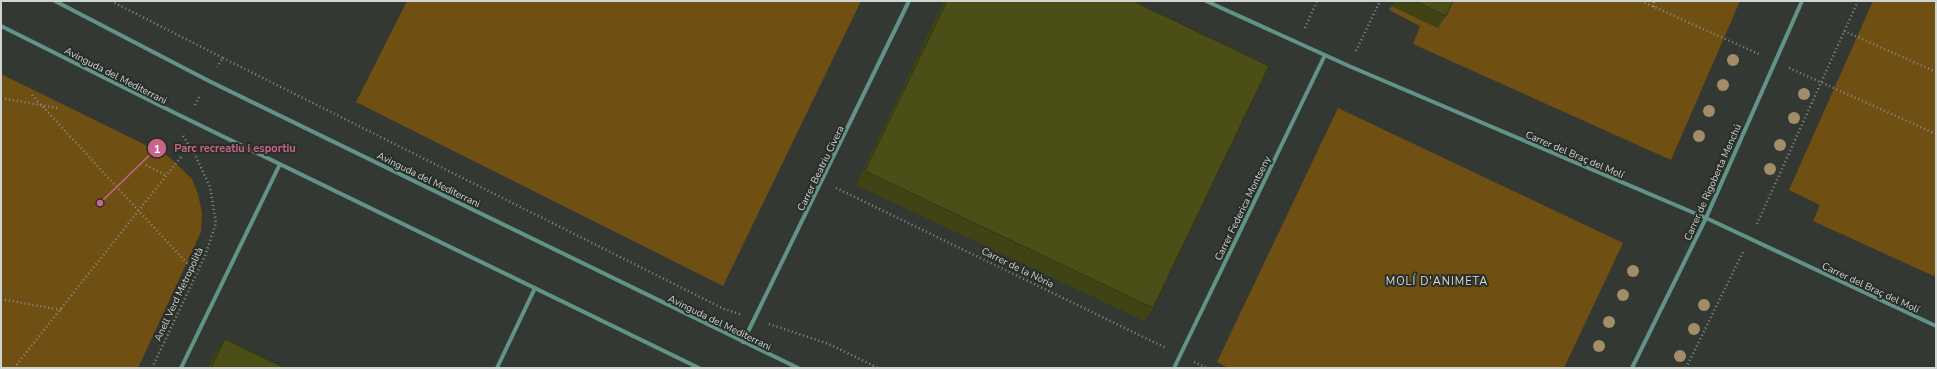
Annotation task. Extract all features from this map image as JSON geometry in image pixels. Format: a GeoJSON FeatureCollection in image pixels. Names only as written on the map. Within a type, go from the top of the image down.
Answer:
{"type":"FeatureCollection","features":[{"type":"Feature","properties":{"kind":"street","name":"Avinguda del Mediterrani"},"geometry":{"type":"LineString","coordinates":[[55,1],[209,81],[798,368]]}},
{"type":"Feature","properties":{"kind":"street","name":"Carrer Beatriu Civera"},"geometry":{"type":"LineString","coordinates":[[743,342],[823,182],[909,1]]}},
{"type":"Feature","properties":{"kind":"street","name":"Carrer del Braç del Molí"},"geometry":{"type":"LineString","coordinates":[[1206,1],[1349,66],[1706,218],[1936,326]]}},
{"type":"Feature","properties":{"kind":"street","name":"Carrer de Rigoberta Menchú"},"geometry":{"type":"LineString","coordinates":[[1632,368],[1706,218],[1802,1]]}},
{"type":"Feature","properties":{"kind":"street","name":"Avinguda del Mediterrani"},"geometry":{"type":"LineString","coordinates":[[1,26],[187,119],[698,368]]}},
{"type":"Feature","properties":{"kind":"street","name":"Carrer Federica Montseny"},"geometry":{"type":"LineString","coordinates":[[1174,368],[1325,55]]}},
{"type":"Feature","properties":{"kind":"street"},"geometry":{"type":"LineString","coordinates":[[181,368],[280,164]]}},
{"type":"Feature","properties":{"kind":"street"},"geometry":{"type":"LineString","coordinates":[[497,368],[535,288]]}},
{"type":"Feature","properties":{"kind":"path"},"geometry":{"type":"LineString","coordinates":[[111,1],[724,309],[829,344],[878,368]]}},
{"type":"Feature","properties":{"kind":"path"},"geometry":{"type":"LineString","coordinates":[[1298,43],[1317,1]]}},
{"type":"Feature","properties":{"kind":"path"},"geometry":{"type":"LineString","coordinates":[[1349,66],[1380,1]]}},
{"type":"Feature","properties":{"kind":"path"},"geometry":{"type":"LineString","coordinates":[[1654,1],[1654,7]]}},
{"type":"Feature","properties":{"kind":"path"},"geometry":{"type":"LineString","coordinates":[[1686,368],[1750,239],[1858,1]]}},
{"type":"Feature","properties":{"kind":"path"},"geometry":{"type":"LineString","coordinates":[[1844,30],[1936,72]]}},
{"type":"Feature","properties":{"kind":"path","name":"Anell Verd Metropolità"},"geometry":{"type":"LineString","coordinates":[[152,368],[205,256],[216,223],[210,187],[195,155],[182,137],[181,129],[223,58]]}},
{"type":"Feature","properties":{"kind":"path"},"geometry":{"type":"LineString","coordinates":[[32,95],[197,274]]}},
{"type":"Feature","properties":{"kind":"path"},"geometry":{"type":"LineString","coordinates":[[1,98],[57,108]]}},
{"type":"Feature","properties":{"kind":"path"},"geometry":{"type":"LineString","coordinates":[[14,368],[139,212],[181,157]]}},
{"type":"Feature","properties":{"kind":"path"},"geometry":{"type":"LineString","coordinates":[[146,165],[167,176]]}},
{"type":"Feature","properties":{"kind":"path","name":"Carrer de la Nòria"},"geometry":{"type":"LineString","coordinates":[[823,182],[1207,368]]}},
{"type":"Feature","properties":{"kind":"path"},"geometry":{"type":"LineString","coordinates":[[1,299],[61,310]]}},
{"type":"Feature","properties":{"kind":"shaded area"},"geometry":{"type":"Polygon","coordinates":[[[407,1],[861,1],[723,286],[356,102],[407,1]]]}},
{"type":"Feature","properties":{"kind":"shaded area"},"geometry":{"type":"Polygon","coordinates":[[[1450,1],[1740,1],[1671,160],[1413,44],[1420,26],[1389,10],[1392,6],[1438,28],[1450,1]]]}},
{"type":"Feature","properties":{"kind":"shaded area"},"geometry":{"type":"Polygon","coordinates":[[[1873,1],[1936,1],[1936,277],[1813,221],[1820,205],[1789,190],[1873,1]]]}},
{"type":"Feature","properties":{"kind":"shaded area"},"geometry":{"type":"Polygon","coordinates":[[[1,74],[168,156],[192,179],[198,194],[202,213],[201,232],[138,368],[1,368],[1,74]]]}},
{"type":"Feature","properties":{"kind":"shaded area"},"geometry":{"type":"Polygon","coordinates":[[[1338,108],[1623,243],[1564,368],[1228,368],[1217,362],[1338,108]]]}},
{"type":"Feature","properties":{"kind":"building"},"geometry":{"type":"Polygon","coordinates":[[[947,1],[1133,1],[1269,66],[1153,308],[865,171],[947,1]]]}},
{"type":"Feature","properties":{"kind":"building"},"geometry":{"type":"Polygon","coordinates":[[[1415,1],[1453,1],[1446,16],[1415,1]]]}},
{"type":"Feature","properties":{"kind":"building"},"geometry":{"type":"Polygon","coordinates":[[[225,339],[285,368],[211,368],[225,339]]]}},
{"type":"Feature","properties":{"kind":"place","name":"Parc recreatiu i esportiu"},"geometry":{"type":"Point","coordinates":[100,203]}},
{"type":"Feature","properties":{"kind":"district","name":"MOLÍ D'ANIMETA"},"geometry":{"type":"Point","coordinates":[1437,281]}}]}
